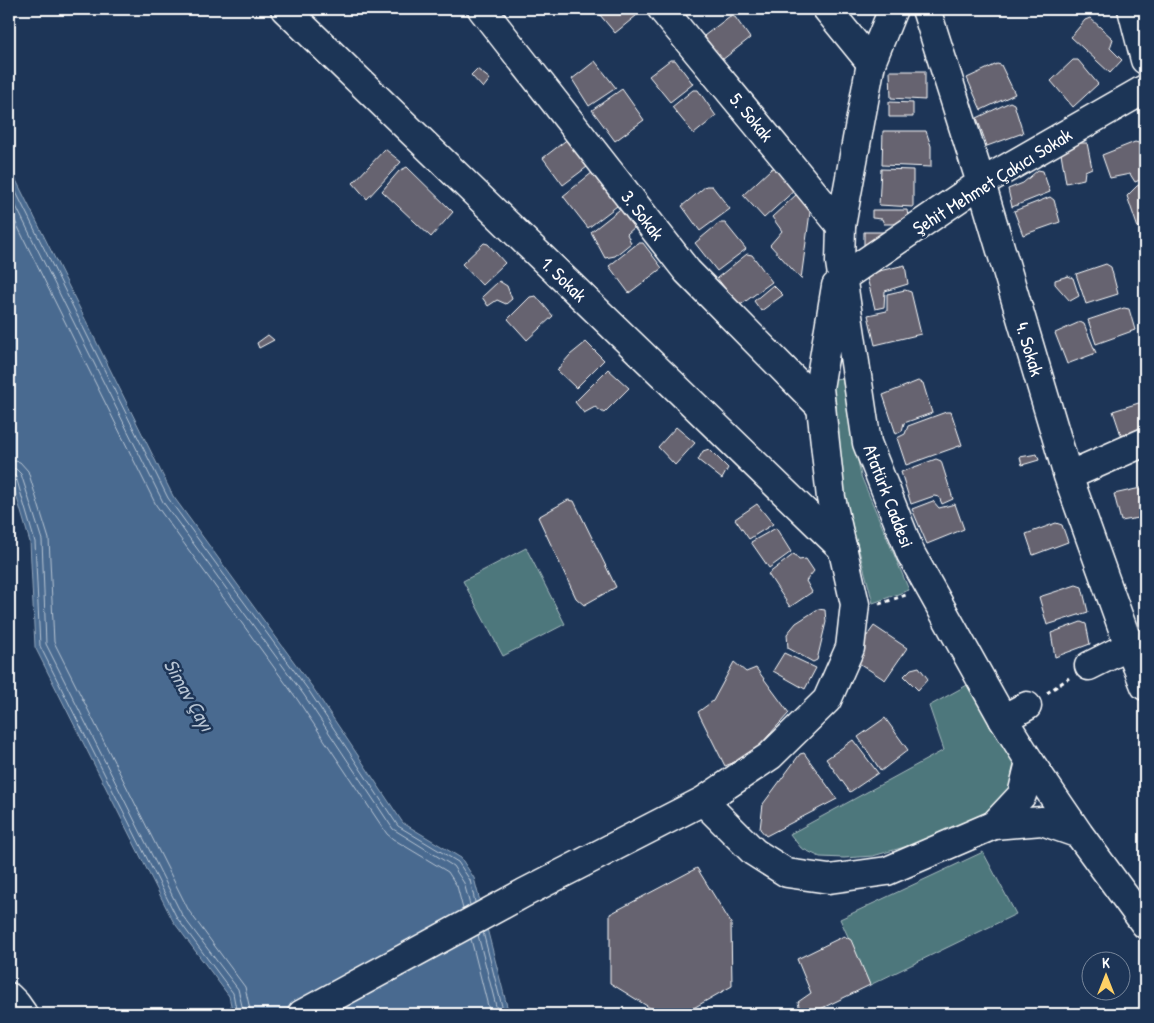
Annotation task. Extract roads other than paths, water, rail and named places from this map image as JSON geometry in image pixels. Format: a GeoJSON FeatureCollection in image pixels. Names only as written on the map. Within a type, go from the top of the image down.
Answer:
{"type":"FeatureCollection","features":[{"type":"Feature","properties":{"kind":"street","name":"1. Sokak"},"geometry":{"type":"LineString","coordinates":[[285,9],[844,549]]}},
{"type":"Feature","properties":{"kind":"street","name":"3. Sokak"},"geometry":{"type":"LineString","coordinates":[[482,9],[687,271],[821,407]]}},
{"type":"Feature","properties":{"kind":"street","name":"5. Sokak"},"geometry":{"type":"LineString","coordinates":[[662,9],[841,226]]}},
{"type":"Feature","properties":{"kind":"street"},"geometry":{"type":"LineString","coordinates":[[827,9],[871,63]]}},
{"type":"Feature","properties":{"kind":"street","name":"Atatürk Caddesi"},"geometry":{"type":"LineString","coordinates":[[893,9],[871,63],[841,226],[841,270],[867,442],[910,554],[1004,719],[1078,834],[1145,924]]}},
{"type":"Feature","properties":{"kind":"street","name":"4. Sokak"},"geometry":{"type":"LineString","coordinates":[[926,9],[1068,476],[1137,644],[1145,686]]}},
{"type":"Feature","properties":{"kind":"street"},"geometry":{"type":"LineString","coordinates":[[1132,9],[1145,60]]}},
{"type":"Feature","properties":{"kind":"street","name":"Şehit Mehmet Çakıcı Sokak"},"geometry":{"type":"LineString","coordinates":[[841,270],[980,183],[1145,89]]}},
{"type":"Feature","properties":{"kind":"street"},"geometry":{"type":"LineString","coordinates":[[302,1014],[524,892],[703,801],[770,756],[827,700],[850,648],[855,604],[831,498],[819,388],[841,270]]}},
{"type":"Feature","properties":{"kind":"street"},"geometry":{"type":"LineString","coordinates":[[1068,476],[1145,442]]}},
{"type":"Feature","properties":{"kind":"street"},"geometry":{"type":"LineString","coordinates":[[1089,666],[1137,644]]}},
{"type":"Feature","properties":{"kind":"street"},"geometry":{"type":"LineString","coordinates":[[1004,719],[1027,706]]}},
{"type":"Feature","properties":{"kind":"street"},"geometry":{"type":"LineString","coordinates":[[994,825],[1022,795],[1030,762]]}},
{"type":"Feature","properties":{"kind":"street"},"geometry":{"type":"LineString","coordinates":[[703,801],[754,852],[788,873],[830,879],[887,871],[994,825],[1042,821],[1078,834]]}},
{"type":"Feature","properties":{"kind":"street"},"geometry":{"type":"LineString","coordinates":[[9,996],[23,1014]]}},
{"type":"Feature","properties":{"kind":"water","name":"Simav Çayı"},"geometry":{"type":"Polygon","coordinates":[[[9,166],[173,496],[313,688],[403,823],[461,858],[474,878],[509,1014],[233,1014],[229,996],[173,921],[35,647],[30,542],[9,471],[9,166]]]}}]}
